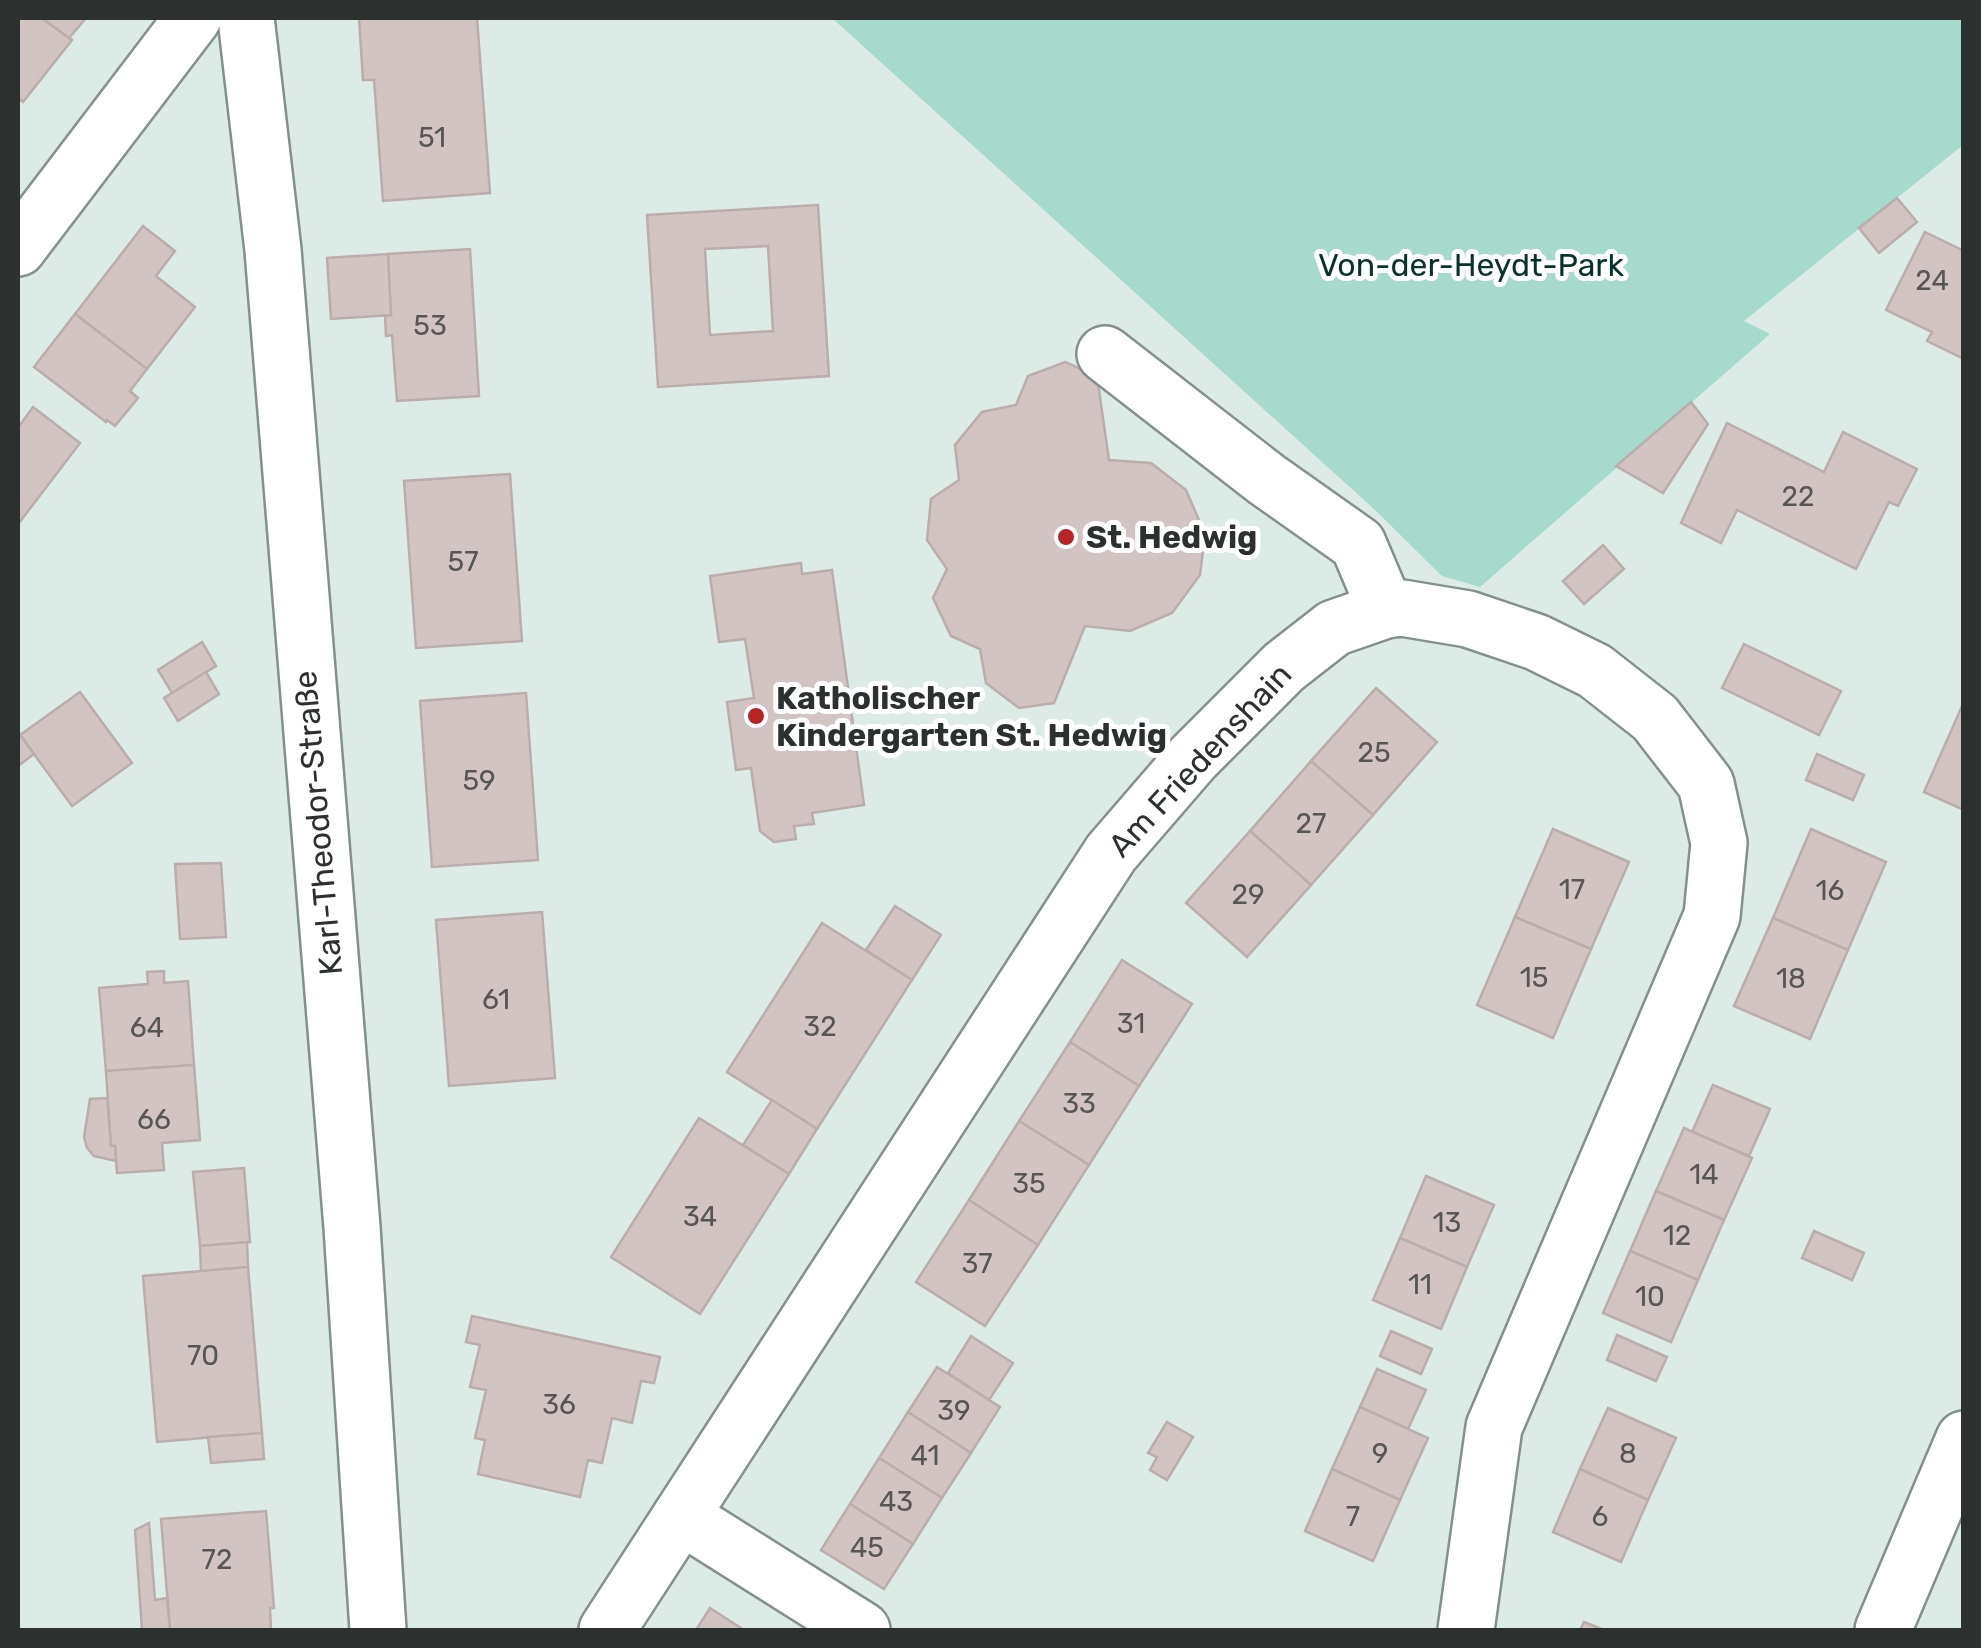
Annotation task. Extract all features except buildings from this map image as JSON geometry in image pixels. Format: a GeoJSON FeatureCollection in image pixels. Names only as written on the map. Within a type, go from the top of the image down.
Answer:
{"type":"FeatureCollection","features":[{"type":"Feature","properties":{"kind":"street"},"geometry":{"type":"LineString","coordinates":[[18,248],[194,18]]}},
{"type":"Feature","properties":{"kind":"street","name":"Karl-Theodor-Straße"},"geometry":{"type":"LineString","coordinates":[[246,18],[272,250],[352,1227],[378,1630]]}},
{"type":"Feature","properties":{"kind":"street"},"geometry":{"type":"LineString","coordinates":[[1106,354],[1266,480],[1358,544],[1386,610]]}},
{"type":"Feature","properties":{"kind":"street","name":"Am Friedenshain"},"geometry":{"type":"LineString","coordinates":[[606,1630],[1111,853],[1193,758],[1284,666],[1334,628],[1402,608],[1468,619],[1536,642],[1594,672],[1655,718],[1706,784],[1720,843],[1712,916],[1494,1427],[1466,1630]]}},
{"type":"Feature","properties":{"kind":"street"},"geometry":{"type":"LineString","coordinates":[[1884,1630],[1964,1439]]}},
{"type":"Feature","properties":{"kind":"street"},"geometry":{"type":"LineString","coordinates":[[681,1516],[862,1630]]}},
{"type":"Feature","properties":{"kind":"green space","name":"Von-der-Heydt-Park"},"geometry":{"type":"Polygon","coordinates":[[[832,18],[1963,18],[1963,145],[1744,321],[1770,334],[1480,587],[1442,576],[1375,510],[832,18]]]}},
{"type":"Feature","properties":{"kind":"place","name":"St. Hedwig"},"geometry":{"type":"Point","coordinates":[1066,537]}},
{"type":"Feature","properties":{"kind":"place","name":"Katholischer Kindergarten St. Hedwig"},"geometry":{"type":"Point","coordinates":[756,716]}}]}
